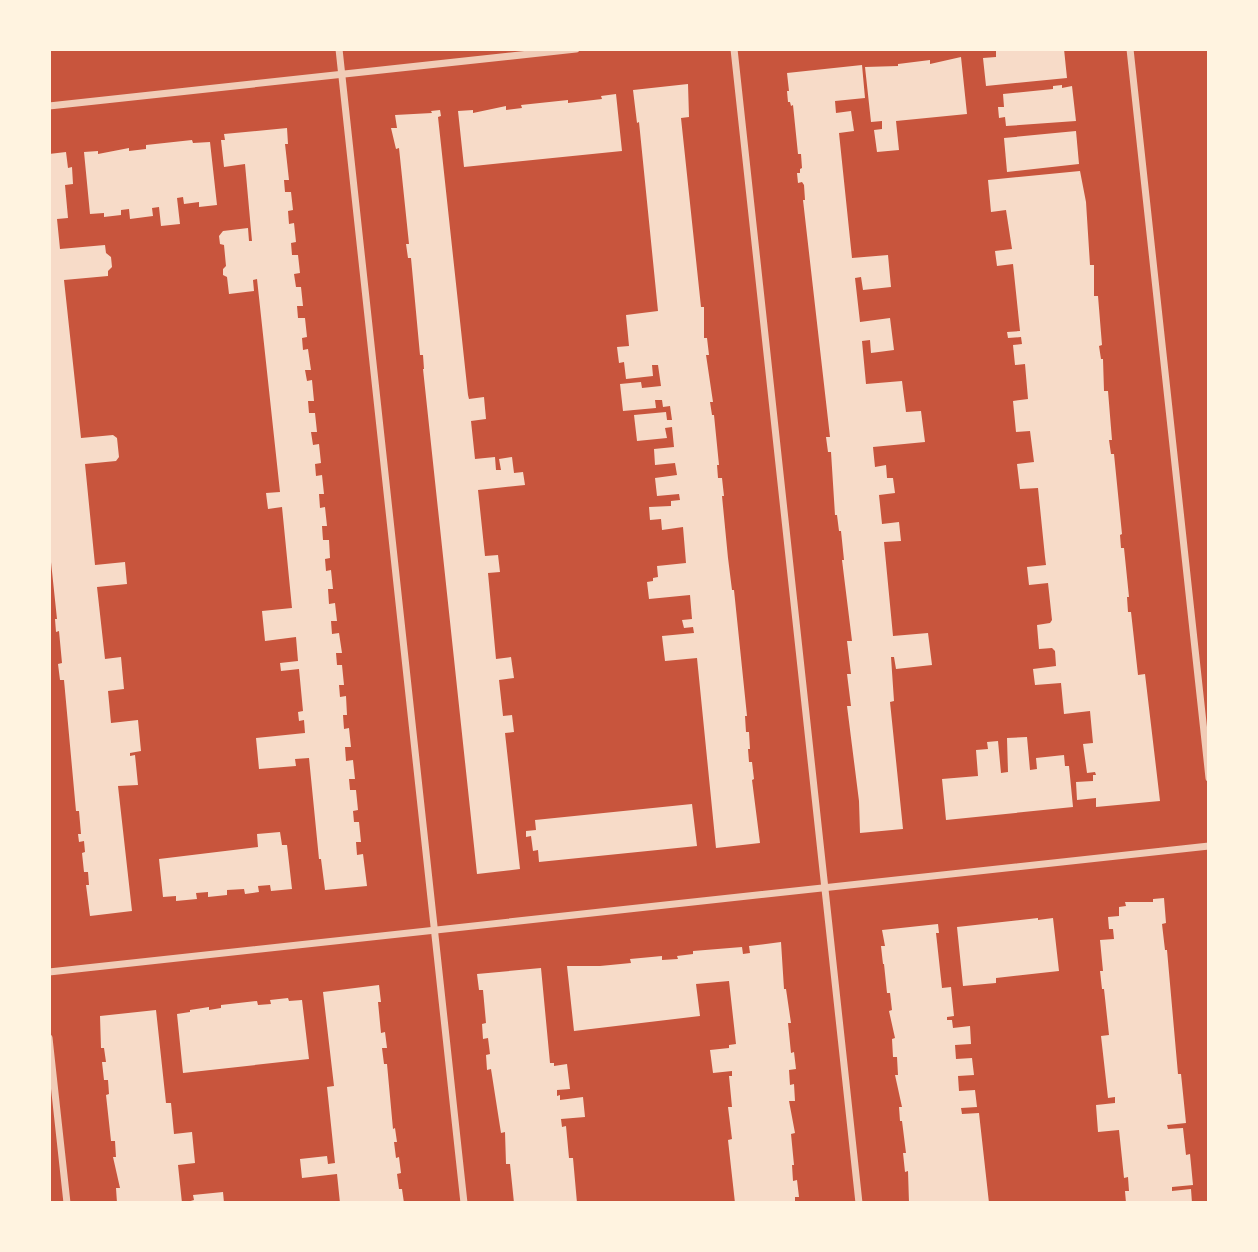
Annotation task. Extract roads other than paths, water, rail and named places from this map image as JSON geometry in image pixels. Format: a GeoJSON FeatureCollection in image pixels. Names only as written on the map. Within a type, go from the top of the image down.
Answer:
{"type":"FeatureCollection","features":[{"type":"Feature","properties":{"kind":"street"},"geometry":{"type":"LineString","coordinates":[[339,49],[464,1203]]}},
{"type":"Feature","properties":{"kind":"street"},"geometry":{"type":"LineString","coordinates":[[49,106],[576,49]]}},
{"type":"Feature","properties":{"kind":"street"},"geometry":{"type":"LineString","coordinates":[[734,49],[859,1203]]}},
{"type":"Feature","properties":{"kind":"street"},"geometry":{"type":"LineString","coordinates":[[1130,49],[1209,778]]}},
{"type":"Feature","properties":{"kind":"street"},"geometry":{"type":"LineString","coordinates":[[49,972],[1209,846]]}},
{"type":"Feature","properties":{"kind":"street"},"geometry":{"type":"LineString","coordinates":[[49,1038],[67,1203]]}}]}
